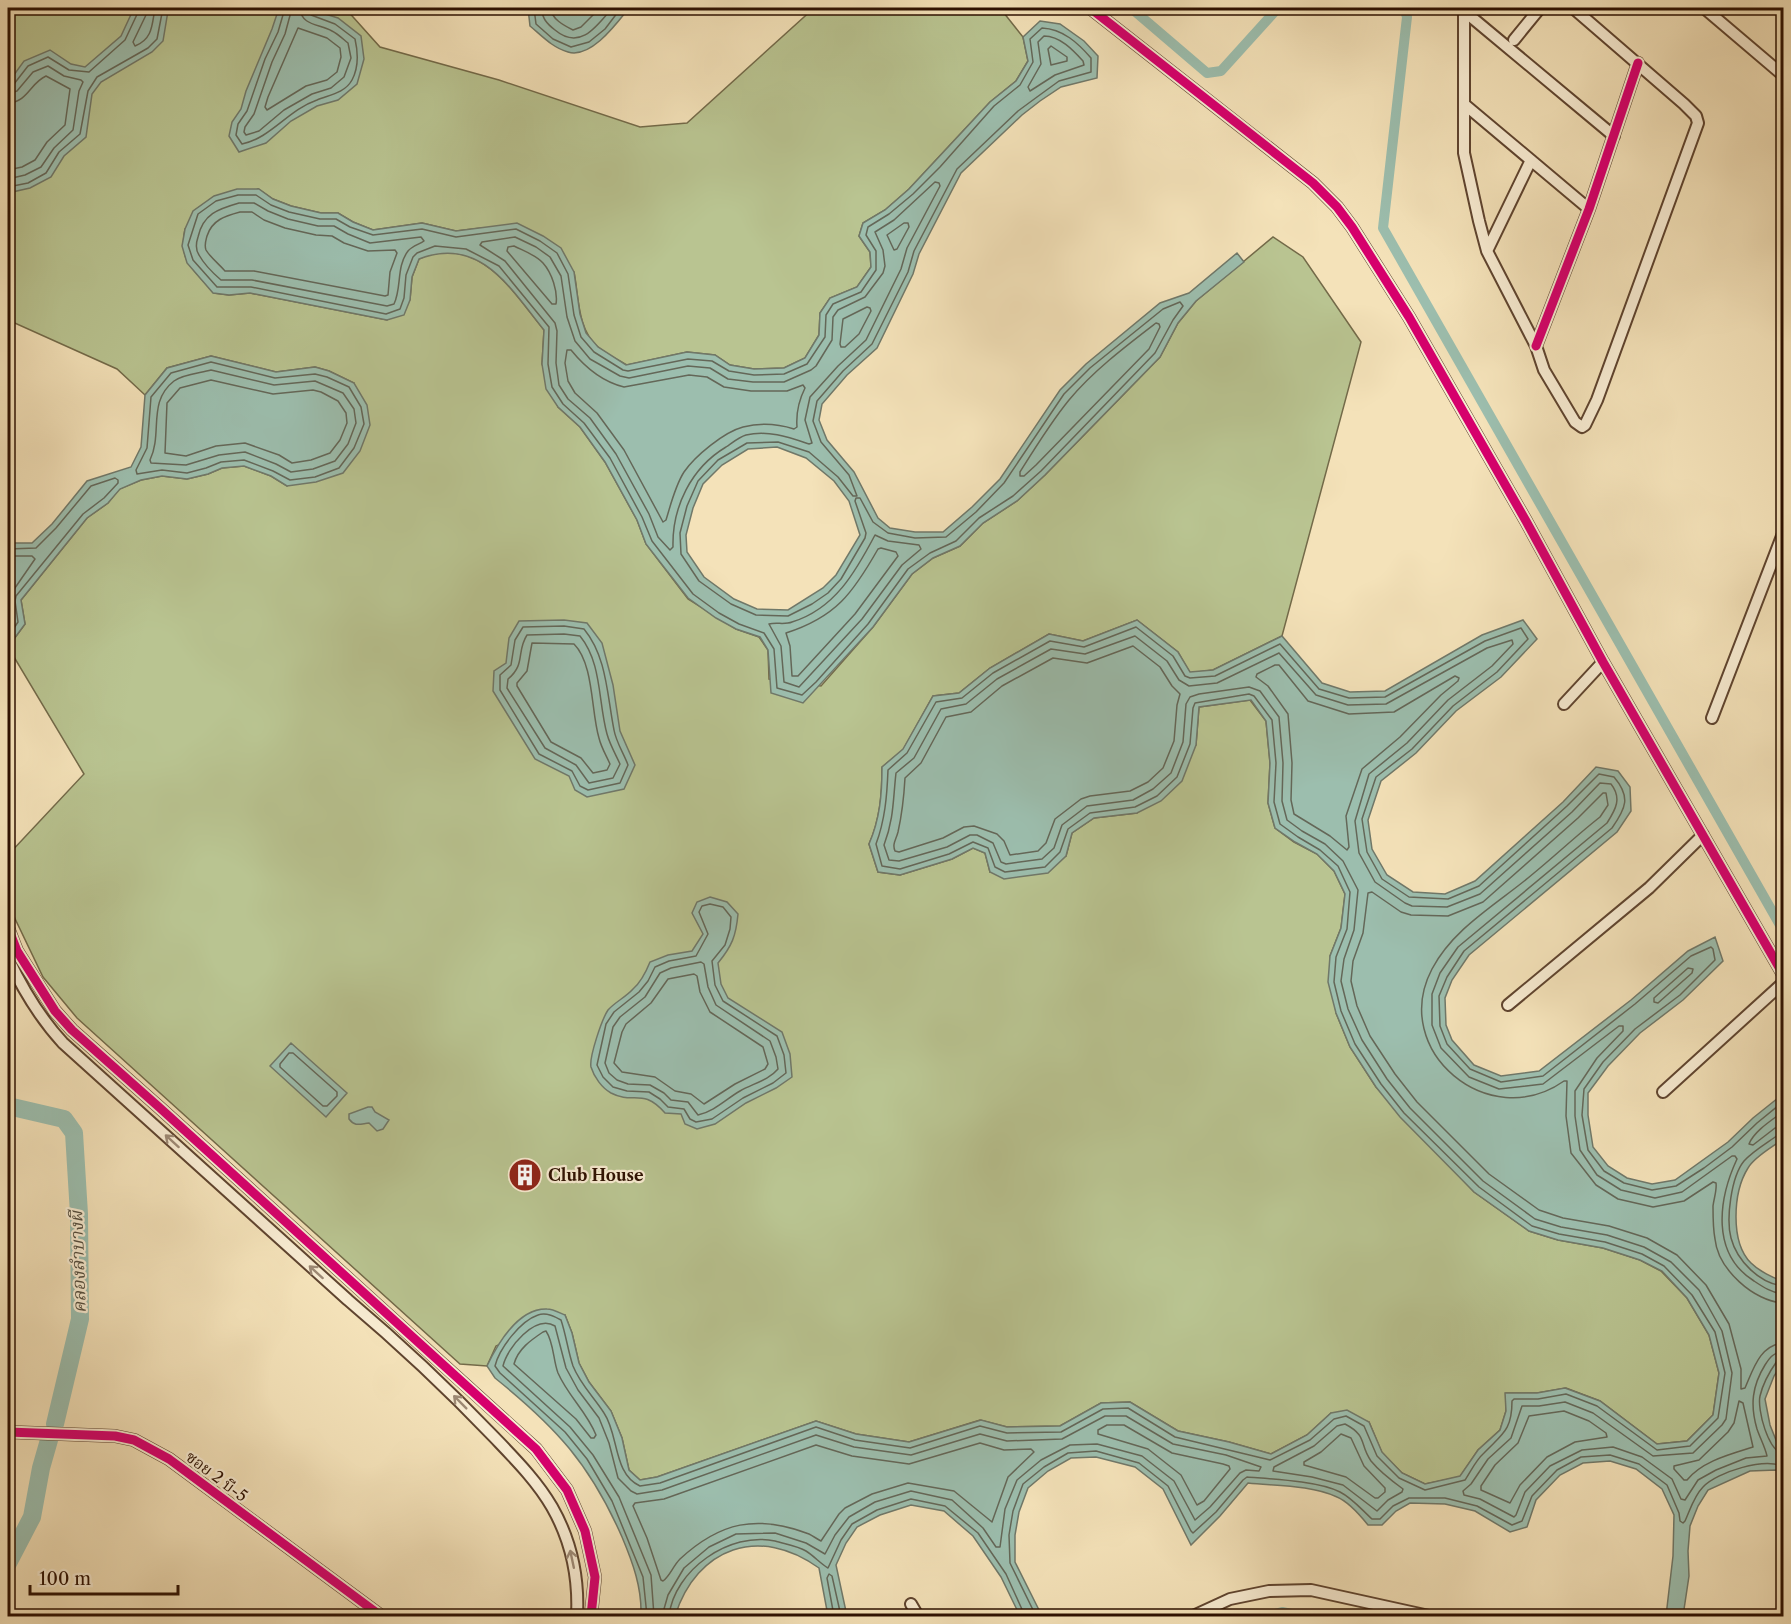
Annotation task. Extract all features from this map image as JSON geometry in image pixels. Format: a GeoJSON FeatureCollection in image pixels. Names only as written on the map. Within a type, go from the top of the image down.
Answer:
{"type":"FeatureCollection","features":[{"type":"Feature","properties":{"kind":"street"},"geometry":{"type":"LineString","coordinates":[[1090,8],[1313,183],[1352,226],[1409,317],[1603,662],[1784,976]]}},
{"type":"Feature","properties":{"kind":"street"},"geometry":{"type":"LineString","coordinates":[[1514,40],[1540,8]]}},
{"type":"Feature","properties":{"kind":"street"},"geometry":{"type":"LineString","coordinates":[[1464,9],[1464,153],[1487,251],[1536,346],[1545,369],[1579,426],[1585,425],[1597,400],[1698,123],[1696,116],[1573,8]]}},
{"type":"Feature","properties":{"kind":"street"},"geometry":{"type":"LineString","coordinates":[[1704,8],[1784,76]]}},
{"type":"Feature","properties":{"kind":"street"},"geometry":{"type":"LineString","coordinates":[[1464,9],[1614,136]]}},
{"type":"Feature","properties":{"kind":"street"},"geometry":{"type":"LineString","coordinates":[[1536,346],[1589,209],[1638,63]]}},
{"type":"Feature","properties":{"kind":"street"},"geometry":{"type":"LineString","coordinates":[[1464,104],[1589,209]]}},
{"type":"Feature","properties":{"kind":"street"},"geometry":{"type":"LineString","coordinates":[[1487,251],[1531,160]]}},
{"type":"Feature","properties":{"kind":"street"},"geometry":{"type":"LineString","coordinates":[[1712,718],[1784,531]]}},
{"type":"Feature","properties":{"kind":"street"},"geometry":{"type":"LineString","coordinates":[[1564,704],[1603,662]]}},
{"type":"Feature","properties":{"kind":"street"},"geometry":{"type":"LineString","coordinates":[[1508,1005],[1649,888],[1703,834]]}},
{"type":"Feature","properties":{"kind":"street"},"geometry":{"type":"LineString","coordinates":[[8,928],[17,951],[55,1011],[72,1030],[537,1449],[567,1490],[585,1531],[595,1577],[591,1617]]}},
{"type":"Feature","properties":{"kind":"street"},"geometry":{"type":"LineString","coordinates":[[8,958],[25,994],[43,1021],[63,1043],[383,1330],[456,1398],[525,1469],[552,1506],[569,1544],[578,1587],[577,1617]]}},
{"type":"Feature","properties":{"kind":"street"},"geometry":{"type":"LineString","coordinates":[[1663,1092],[1784,981]]}},
{"type":"Feature","properties":{"kind":"street","name":"ซอย 2 บี-5"},"geometry":{"type":"LineString","coordinates":[[8,1431],[115,1436],[134,1440],[169,1459],[381,1617]]}},
{"type":"Feature","properties":{"kind":"street"},"geometry":{"type":"LineString","coordinates":[[1193,1617],[1230,1599],[1269,1591],[1311,1590],[1429,1617]]}},
{"type":"Feature","properties":{"kind":"street"},"geometry":{"type":"LineString","coordinates":[[911,1604],[918,1617]]}},
{"type":"Feature","properties":{"kind":"green space"},"geometry":{"type":"Polygon","coordinates":[[[8,8],[345,8],[380,47],[499,80],[640,127],[687,123],[814,8],[1000,8],[1023,37],[1028,61],[1016,81],[990,102],[909,189],[885,210],[863,223],[859,236],[870,252],[871,267],[857,287],[830,298],[820,313],[819,335],[805,358],[784,368],[754,369],[730,365],[715,355],[687,352],[627,365],[608,354],[591,340],[582,322],[574,272],[481,228],[456,231],[422,223],[373,230],[338,213],[321,213],[291,206],[273,199],[258,189],[185,229],[184,250],[189,265],[214,293],[229,295],[250,293],[387,320],[410,300],[412,277],[419,259],[436,252],[454,252],[485,265],[511,289],[544,330],[542,364],[558,407],[580,427],[605,462],[637,520],[646,544],[688,599],[736,629],[759,637],[768,650],[769,679],[821,686],[873,627],[912,574],[933,558],[960,546],[983,523],[1017,501],[1160,357],[1178,323],[1196,301],[1273,237],[1303,257],[1361,342],[1282,636],[1213,670],[1190,673],[1178,652],[1137,620],[1083,641],[1049,634],[990,668],[959,693],[933,696],[903,750],[882,767],[880,806],[869,844],[878,872],[900,875],[952,859],[973,848],[985,853],[990,872],[1066,856],[1072,833],[1094,818],[1137,813],[1196,745],[1199,707],[1250,700],[1266,721],[1270,763],[1268,803],[1275,828],[1294,842],[1317,854],[1334,871],[1345,894],[1341,928],[1330,956],[1336,1013],[1350,1047],[1376,1087],[1474,1192],[1529,1231],[1558,1240],[1603,1248],[1640,1260],[1661,1271],[1687,1298],[1709,1335],[1719,1373],[1713,1415],[1687,1441],[1657,1444],[1600,1401],[1566,1388],[1537,1393],[1506,1393],[1506,1411],[1500,1430],[1478,1450],[1460,1477],[1425,1484],[1402,1473],[1382,1453],[1369,1422],[1331,1413],[1307,1435],[1271,1454],[1178,1431],[1130,1402],[1101,1403],[1060,1426],[1007,1427],[980,1420],[909,1442],[856,1434],[816,1421],[657,1477],[640,1480],[629,1470],[622,1438],[611,1411],[589,1382],[579,1363],[565,1315],[496,1346],[487,1366],[460,1364],[77,1018],[43,977],[8,904],[8,855],[84,774],[8,647],[25,624],[21,600],[87,518],[108,503],[119,489],[141,480],[162,476],[187,479],[222,468],[244,466],[271,476],[287,486],[354,383],[315,367],[276,372],[211,356],[167,368],[145,395],[117,369],[8,320],[8,8]]]}},
{"type":"Feature","properties":{"kind":"water"},"geometry":{"type":"Polygon","coordinates":[[[134,8],[170,8],[163,41],[152,52],[101,82],[92,94],[86,137],[64,156],[51,177],[30,188],[8,193],[8,83],[24,61],[50,50],[71,64],[85,67],[121,36],[134,8]]]}},
{"type":"Feature","properties":{"kind":"water"},"geometry":{"type":"Polygon","coordinates":[[[279,8],[311,8],[338,18],[361,36],[364,59],[357,84],[338,100],[317,106],[291,121],[266,143],[239,152],[229,136],[232,122],[241,109],[279,8]]]}},
{"type":"Feature","properties":{"kind":"water"},"geometry":{"type":"Polygon","coordinates":[[[528,8],[629,8],[603,38],[586,50],[577,53],[557,48],[530,26],[528,8]]]}},
{"type":"Feature","properties":{"kind":"water"},"geometry":{"type":"Polygon","coordinates":[[[1040,21],[1060,24],[1084,41],[1098,56],[1097,78],[1061,87],[1040,101],[961,173],[919,254],[913,274],[877,348],[847,375],[822,404],[819,420],[827,440],[854,472],[878,518],[890,528],[915,532],[943,532],[1000,479],[1060,390],[1086,364],[1160,303],[1189,293],[1237,253],[1244,262],[1196,301],[1178,323],[1160,357],[1045,475],[1017,501],[983,523],[960,546],[933,558],[912,574],[873,627],[803,703],[771,693],[768,650],[760,637],[736,629],[688,598],[646,544],[637,520],[605,462],[580,427],[558,407],[546,389],[542,364],[544,330],[506,283],[492,270],[477,260],[460,254],[441,253],[419,259],[412,277],[410,300],[404,315],[387,320],[250,293],[229,295],[213,293],[187,263],[182,246],[185,229],[193,211],[214,196],[237,189],[259,189],[273,199],[291,206],[321,213],[338,213],[373,230],[422,223],[456,231],[517,223],[561,248],[574,272],[580,314],[586,333],[598,347],[626,365],[687,352],[715,355],[730,365],[754,369],[784,368],[805,358],[819,335],[820,313],[830,298],[857,287],[871,267],[870,252],[859,236],[863,223],[885,210],[909,189],[990,102],[1016,81],[1028,61],[1023,37],[1040,21]],[[777,447],[748,449],[722,465],[703,484],[693,508],[686,535],[687,552],[704,577],[734,599],[757,609],[788,610],[823,588],[836,575],[860,535],[849,501],[834,481],[806,458],[777,447]]]}},
{"type":"Feature","properties":{"kind":"water"},"geometry":{"type":"Polygon","coordinates":[[[211,356],[276,372],[315,367],[354,383],[367,405],[370,425],[360,451],[343,473],[316,482],[287,486],[271,476],[244,466],[222,468],[187,479],[162,476],[141,480],[120,489],[108,503],[87,518],[21,600],[25,624],[8,647],[8,543],[32,543],[52,524],[87,481],[131,467],[141,447],[145,395],[167,368],[211,356]]]}},
{"type":"Feature","properties":{"kind":"water"},"geometry":{"type":"Polygon","coordinates":[[[564,620],[587,623],[602,643],[613,685],[620,731],[635,765],[624,789],[587,797],[575,790],[569,776],[535,759],[493,691],[494,671],[506,663],[509,638],[519,621],[564,620]]]}},
{"type":"Feature","properties":{"kind":"water"},"geometry":{"type":"Polygon","coordinates":[[[1137,620],[1178,652],[1190,672],[1213,670],[1282,636],[1322,683],[1350,692],[1385,691],[1482,635],[1523,620],[1537,639],[1501,677],[1456,711],[1416,753],[1381,781],[1368,820],[1372,849],[1387,875],[1413,892],[1445,894],[1475,881],[1563,802],[1596,767],[1618,771],[1630,787],[1631,811],[1617,832],[1469,955],[1452,980],[1445,998],[1446,1025],[1452,1040],[1474,1065],[1501,1076],[1539,1071],[1631,1000],[1688,951],[1715,937],[1723,961],[1683,1000],[1640,1033],[1608,1066],[1588,1093],[1588,1115],[1593,1147],[1608,1166],[1627,1178],[1652,1184],[1675,1180],[1728,1142],[1783,1094],[1783,1139],[1748,1168],[1739,1190],[1736,1217],[1744,1254],[1758,1269],[1783,1281],[1783,1362],[1774,1376],[1765,1399],[1770,1425],[1778,1445],[1783,1449],[1783,1474],[1776,1470],[1750,1471],[1708,1490],[1690,1526],[1689,1576],[1683,1616],[1666,1616],[1673,1556],[1674,1515],[1662,1489],[1636,1469],[1610,1461],[1583,1463],[1560,1475],[1536,1500],[1527,1527],[1510,1532],[1475,1511],[1445,1504],[1410,1503],[1396,1511],[1382,1525],[1368,1525],[1346,1502],[1327,1493],[1305,1488],[1248,1483],[1191,1545],[1163,1489],[1135,1467],[1096,1457],[1071,1458],[1048,1471],[1028,1488],[1019,1512],[1015,1535],[1015,1562],[1042,1616],[1020,1616],[1001,1577],[973,1536],[944,1511],[911,1505],[880,1515],[857,1527],[846,1543],[836,1565],[847,1616],[828,1616],[819,1568],[797,1555],[775,1548],[753,1546],[733,1550],[715,1559],[698,1573],[685,1592],[675,1616],[641,1616],[640,1596],[633,1566],[610,1511],[597,1488],[554,1431],[495,1378],[487,1366],[503,1338],[527,1314],[547,1309],[565,1315],[579,1363],[589,1382],[611,1411],[622,1438],[629,1470],[640,1480],[657,1477],[816,1421],[856,1434],[909,1442],[981,1420],[1007,1427],[1060,1426],[1101,1403],[1130,1402],[1178,1431],[1271,1454],[1307,1435],[1331,1413],[1347,1410],[1369,1422],[1382,1452],[1402,1473],[1425,1484],[1460,1476],[1478,1450],[1500,1430],[1506,1411],[1505,1393],[1537,1393],[1565,1388],[1600,1401],[1657,1444],[1687,1441],[1713,1415],[1719,1373],[1709,1335],[1687,1298],[1662,1271],[1640,1260],[1603,1248],[1558,1240],[1529,1231],[1474,1192],[1400,1117],[1376,1087],[1350,1047],[1336,1013],[1328,982],[1330,956],[1341,928],[1345,894],[1334,871],[1317,854],[1275,828],[1268,803],[1270,763],[1266,721],[1251,700],[1199,707],[1196,745],[1182,781],[1161,801],[1137,813],[1094,818],[1072,833],[1066,856],[1048,873],[1004,879],[990,872],[985,853],[973,848],[952,859],[900,875],[878,872],[869,844],[880,806],[882,767],[903,749],[933,696],[959,693],[990,668],[1049,634],[1083,641],[1137,620]]]}},
{"type":"Feature","properties":{"kind":"water"},"geometry":{"type":"Polygon","coordinates":[[[710,897],[727,902],[738,914],[732,940],[718,963],[721,984],[728,998],[782,1032],[790,1054],[792,1077],[715,1124],[697,1129],[685,1124],[681,1114],[665,1113],[657,1105],[644,1098],[626,1098],[611,1093],[596,1078],[591,1062],[596,1038],[608,1010],[636,986],[650,962],[668,955],[692,951],[703,934],[692,913],[697,902],[710,897]]]}},
{"type":"Feature","properties":{"kind":"water"},"geometry":{"type":"Polygon","coordinates":[[[291,1043],[347,1093],[326,1117],[270,1066],[291,1043]]]}},
{"type":"Feature","properties":{"kind":"water"},"geometry":{"type":"Polygon","coordinates":[[[372,1107],[375,1112],[389,1120],[383,1129],[377,1131],[369,1123],[351,1122],[349,1114],[372,1107]]]}},
{"type":"Feature","properties":{"kind":"waterway"},"geometry":{"type":"LineString","coordinates":[[1131,8],[1207,73],[1221,71],[1278,8]]}},
{"type":"Feature","properties":{"kind":"waterway"},"geometry":{"type":"LineString","coordinates":[[1404,8],[1407,17],[1383,228],[1784,932]]}},
{"type":"Feature","properties":{"kind":"waterway","name":"คลองลำบางผี"},"geometry":{"type":"LineString","coordinates":[[8,1106],[64,1119],[74,1133],[79,1214],[80,1319],[55,1424]]}},
{"type":"Feature","properties":{"kind":"waterway","name":"คลองลำบางผี"},"geometry":{"type":"LineString","coordinates":[[8,1563],[32,1517],[49,1440]]}},
{"type":"Feature","properties":{"kind":"waterway"},"geometry":{"type":"LineString","coordinates":[[1268,1616],[1282,1612],[1301,1616]]}},
{"type":"Feature","properties":{"kind":"cycle path"},"geometry":{"type":"LineString","coordinates":[[1090,8],[1313,183],[1337,207],[1352,227],[1409,317],[1526,521],[1603,662],[1784,976]]}},
{"type":"Feature","properties":{"kind":"cycle path"},"geometry":{"type":"LineString","coordinates":[[1536,346],[1589,209],[1638,63]]}},
{"type":"Feature","properties":{"kind":"cycle path"},"geometry":{"type":"LineString","coordinates":[[8,928],[17,951],[55,1011],[72,1030],[536,1449],[567,1490],[585,1531],[595,1577],[591,1616]]}},
{"type":"Feature","properties":{"kind":"cycle path"},"geometry":{"type":"LineString","coordinates":[[8,1432],[115,1436],[134,1440],[169,1459],[381,1616]]}},
{"type":"Feature","properties":{"kind":"place","name":"Club House"},"geometry":{"type":"Point","coordinates":[525,1175]}}]}
